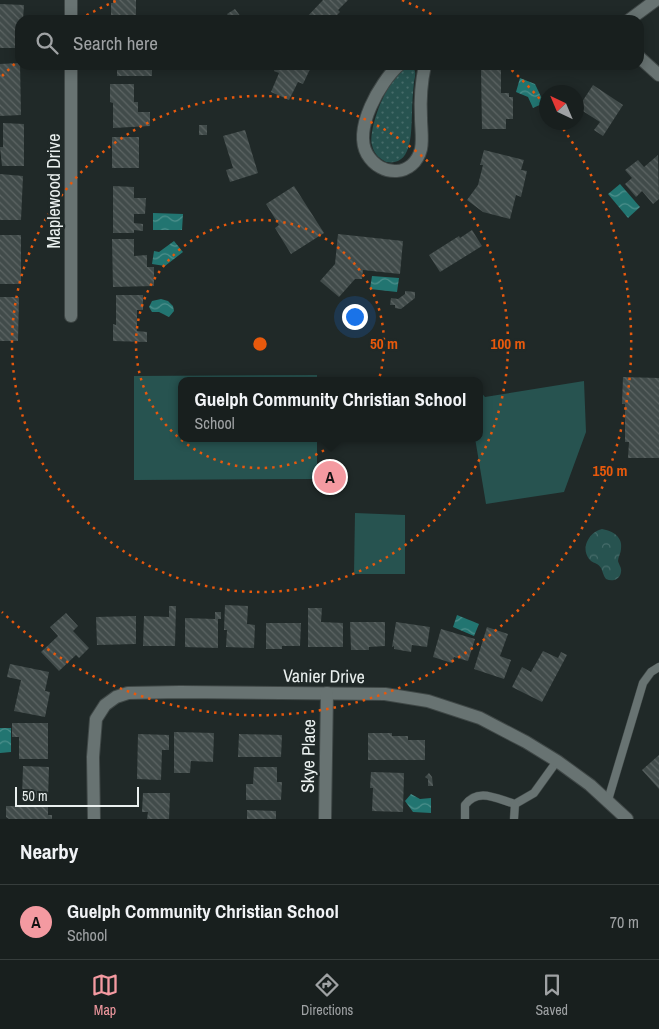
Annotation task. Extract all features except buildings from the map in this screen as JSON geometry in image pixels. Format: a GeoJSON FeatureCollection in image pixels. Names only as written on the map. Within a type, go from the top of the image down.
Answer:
{"type":"FeatureCollection","features":[{"type":"Feature","properties":{"kind":"street"},"geometry":{"type":"LineString","coordinates":[[71,0],[71,15]]}},
{"type":"Feature","properties":{"kind":"street"},"geometry":{"type":"LineString","coordinates":[[636,15],[656,0]]}},
{"type":"Feature","properties":{"kind":"street"},"geometry":{"type":"LineString","coordinates":[[644,62],[659,75]]}},
{"type":"Feature","properties":{"kind":"street","name":"Maplewood Drive"},"geometry":{"type":"LineString","coordinates":[[71,70],[71,316]]}},
{"type":"Feature","properties":{"kind":"street"},"geometry":{"type":"LineString","coordinates":[[394,70],[376,94],[364,134],[364,146],[371,159],[381,168],[392,172],[402,171],[411,166],[422,147],[421,92],[424,70]]}},
{"type":"Feature","properties":{"kind":"street","name":"Vanier Drive"},"geometry":{"type":"LineString","coordinates":[[94,819],[93,757],[96,719],[105,706],[116,697],[128,693],[150,692],[327,693],[392,695],[423,700],[490,722],[557,761],[608,800],[626,819]]}},
{"type":"Feature","properties":{"kind":"street","name":"Skye Place"},"geometry":{"type":"LineString","coordinates":[[325,819],[327,693]]}},
{"type":"Feature","properties":{"kind":"lane"},"geometry":{"type":"LineString","coordinates":[[608,800],[643,683],[651,672],[659,667]]}},
{"type":"Feature","properties":{"kind":"lane"},"geometry":{"type":"LineString","coordinates":[[465,819],[465,805],[470,799],[480,794],[514,804],[534,793],[557,761]]}},
{"type":"Feature","properties":{"kind":"lane"},"geometry":{"type":"LineString","coordinates":[[514,804],[514,819]]}},
{"type":"Feature","properties":{"kind":"green space"},"geometry":{"type":"Polygon","coordinates":[[[404,70],[415,70],[410,138],[406,153],[401,159],[395,162],[386,162],[374,151],[372,145],[373,125],[382,100],[396,77],[404,70]]]}},
{"type":"Feature","properties":{"kind":"green space"},"geometry":{"type":"Polygon","coordinates":[[[317,375],[317,377],[178,377],[178,442],[317,442],[317,479],[134,480],[134,376],[317,375]]]}},
{"type":"Feature","properties":{"kind":"green space"},"geometry":{"type":"Polygon","coordinates":[[[584,381],[586,432],[564,492],[486,504],[476,442],[483,442],[483,395],[485,397],[584,381]]]}},
{"type":"Feature","properties":{"kind":"green space"},"geometry":{"type":"Polygon","coordinates":[[[355,513],[405,515],[405,574],[354,574],[355,513]]]}},
{"type":"Feature","properties":{"kind":"green space"},"geometry":{"type":"Polygon","coordinates":[[[602,529],[616,535],[620,541],[621,550],[618,561],[621,572],[617,579],[606,579],[600,567],[587,556],[587,542],[593,534],[602,529]]]}},
{"type":"Feature","properties":{"kind":"water"},"geometry":{"type":"Polygon","coordinates":[[[520,78],[535,84],[539,92],[539,105],[533,108],[528,97],[516,92],[520,78]]]}},
{"type":"Feature","properties":{"kind":"water"},"geometry":{"type":"Polygon","coordinates":[[[620,184],[640,207],[628,218],[608,194],[620,184]]]}},
{"type":"Feature","properties":{"kind":"water"},"geometry":{"type":"Polygon","coordinates":[[[153,213],[183,214],[182,230],[153,230],[153,213]]]}},
{"type":"Feature","properties":{"kind":"water"},"geometry":{"type":"Polygon","coordinates":[[[174,241],[183,252],[165,266],[152,264],[154,251],[159,252],[174,241]]]}},
{"type":"Feature","properties":{"kind":"water"},"geometry":{"type":"Polygon","coordinates":[[[372,276],[399,278],[397,292],[370,289],[372,276]]]}},
{"type":"Feature","properties":{"kind":"water"},"geometry":{"type":"Polygon","coordinates":[[[161,299],[168,301],[173,306],[174,311],[169,317],[159,312],[152,312],[149,307],[152,301],[161,299]]]}},
{"type":"Feature","properties":{"kind":"water"},"geometry":{"type":"Polygon","coordinates":[[[457,615],[479,624],[474,636],[453,627],[457,615]]]}},
{"type":"Feature","properties":{"kind":"water"},"geometry":{"type":"Polygon","coordinates":[[[0,728],[11,728],[11,752],[0,753],[0,728]]]}},
{"type":"Feature","properties":{"kind":"water"},"geometry":{"type":"Polygon","coordinates":[[[411,794],[420,799],[431,798],[431,813],[413,812],[405,801],[411,794]]]}},
{"type":"Feature","properties":{"kind":"place","name":"Guelph Community Christian School"},"geometry":{"type":"Point","coordinates":[330,477]}}]}
